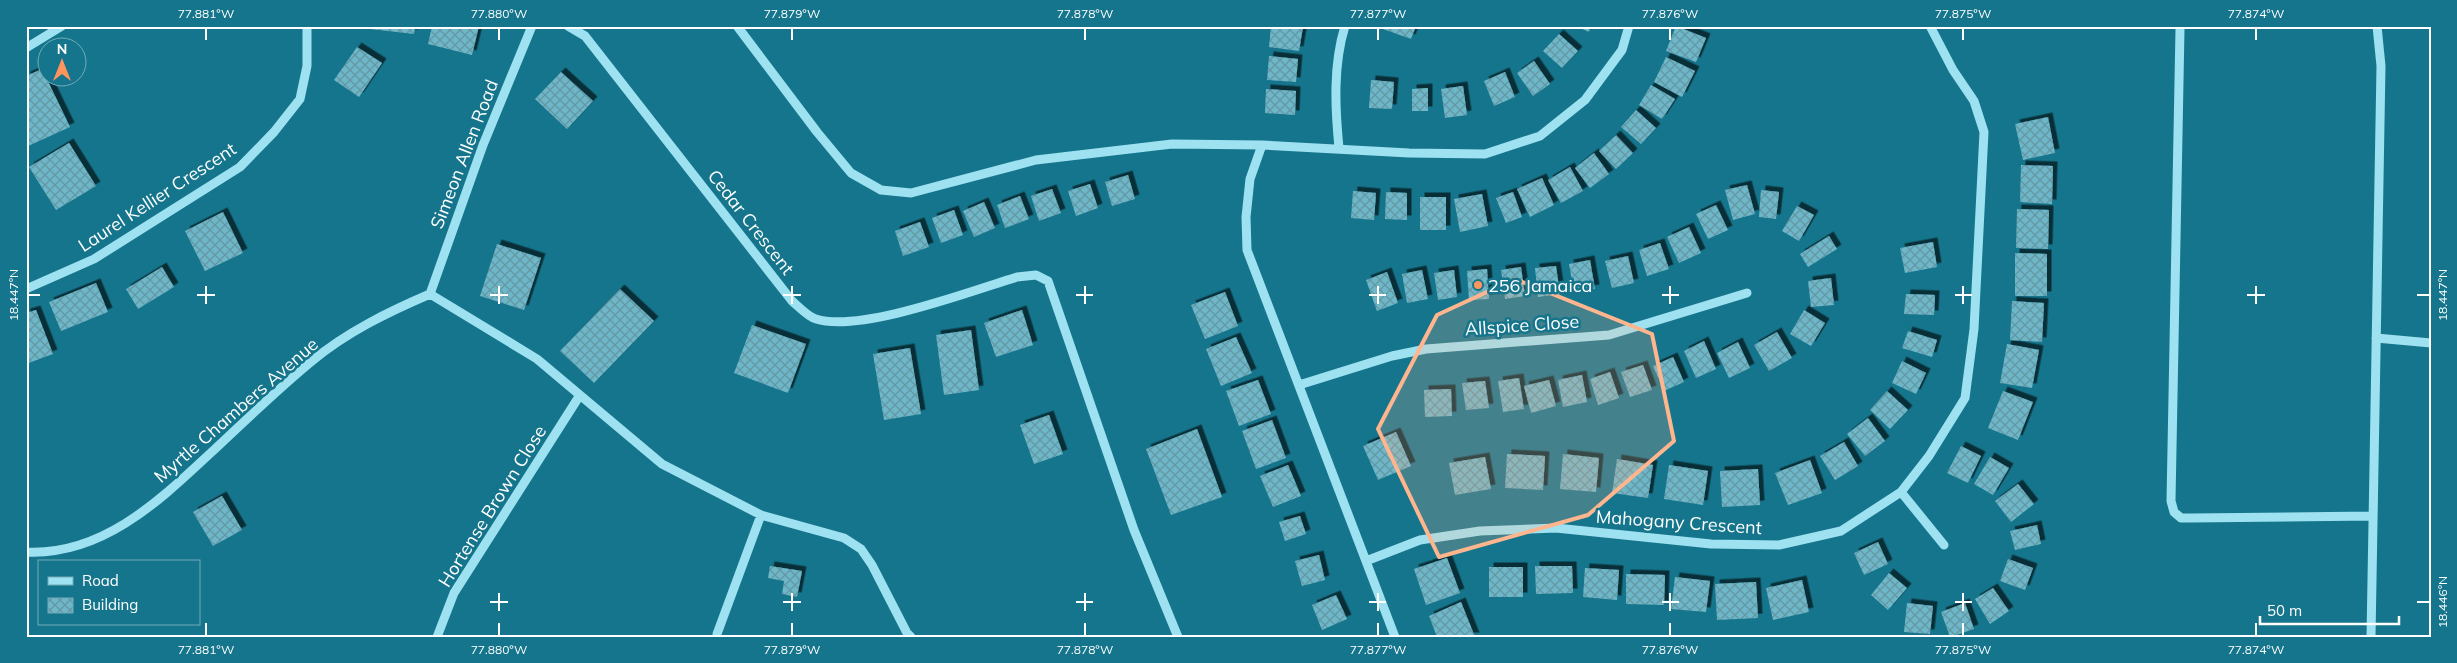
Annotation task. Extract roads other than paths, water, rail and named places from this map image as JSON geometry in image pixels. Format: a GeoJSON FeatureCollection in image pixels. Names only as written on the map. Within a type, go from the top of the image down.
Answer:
{"type":"FeatureCollection","features":[{"type":"Feature","properties":{"kind":"street"},"geometry":{"type":"LineString","coordinates":[[26,48],[62,26]]}},
{"type":"Feature","properties":{"kind":"street","name":"Laurel Kellier Crescent"},"geometry":{"type":"LineString","coordinates":[[26,289],[94,259],[240,167],[274,132],[300,99],[307,66],[307,26]]}},
{"type":"Feature","properties":{"kind":"street","name":"Simeon Allen Road"},"geometry":{"type":"LineString","coordinates":[[430,294],[483,145],[532,26]]}},
{"type":"Feature","properties":{"kind":"street","name":"Cedar Crescent"},"geometry":{"type":"LineString","coordinates":[[568,26],[585,36],[792,301],[815,319],[838,322],[894,315],[1017,277],[1036,276],[1048,281],[1134,530],[1178,637]]}},
{"type":"Feature","properties":{"kind":"street"},"geometry":{"type":"LineString","coordinates":[[737,26],[817,132],[851,173],[881,190],[911,193],[1036,160],[1172,144],[1262,145],[1409,153],[1485,154],[1540,136],[1585,100],[1622,50],[1629,26]]}},
{"type":"Feature","properties":{"kind":"street"},"geometry":{"type":"LineString","coordinates":[[1340,148],[1334,101],[1345,26]]}},
{"type":"Feature","properties":{"kind":"street","name":"Mahogany Crescent"},"geometry":{"type":"LineString","coordinates":[[1366,561],[1420,540],[1480,531],[1556,528],[1711,544],[1779,545],[1841,531],[1901,492],[1929,456],[1965,398],[1974,329],[1984,132],[1974,100],[1953,70],[1930,26]]}},
{"type":"Feature","properties":{"kind":"street"},"geometry":{"type":"LineString","coordinates":[[2371,637],[2382,66],[2377,26]]}},
{"type":"Feature","properties":{"kind":"street"},"geometry":{"type":"LineString","coordinates":[[2180,29],[2172,501],[2174,512],[2181,518],[2373,516]]}},
{"type":"Feature","properties":{"kind":"street"},"geometry":{"type":"LineString","coordinates":[[1262,145],[1250,179],[1246,218],[1247,250],[1395,637]]}},
{"type":"Feature","properties":{"kind":"street","name":"Allspice Close"},"geometry":{"type":"LineString","coordinates":[[1299,385],[1392,356],[1426,349],[1609,335],[1747,293]]}},
{"type":"Feature","properties":{"kind":"street"},"geometry":{"type":"LineString","coordinates":[[430,294],[537,359],[662,464],[761,515],[844,538],[861,548],[872,565],[907,633],[911,637]]}},
{"type":"Feature","properties":{"kind":"street","name":"Myrtle Chambers Avenue"},"geometry":{"type":"LineString","coordinates":[[26,552],[84,545],[133,519],[169,492],[313,360],[378,316],[430,294]]}},
{"type":"Feature","properties":{"kind":"street"},"geometry":{"type":"LineString","coordinates":[[2376,338],[2431,343]]}},
{"type":"Feature","properties":{"kind":"street","name":"Hortense Brown Close"},"geometry":{"type":"LineString","coordinates":[[437,637],[454,593],[580,395]]}},
{"type":"Feature","properties":{"kind":"street"},"geometry":{"type":"LineString","coordinates":[[1901,492],[1944,545]]}},
{"type":"Feature","properties":{"kind":"street"},"geometry":{"type":"LineString","coordinates":[[718,634],[761,515]]}},
{"type":"Feature","properties":{"kind":"place","name":"256 Jamaica"},"geometry":{"type":"Point","coordinates":[1478,285]}}]}
